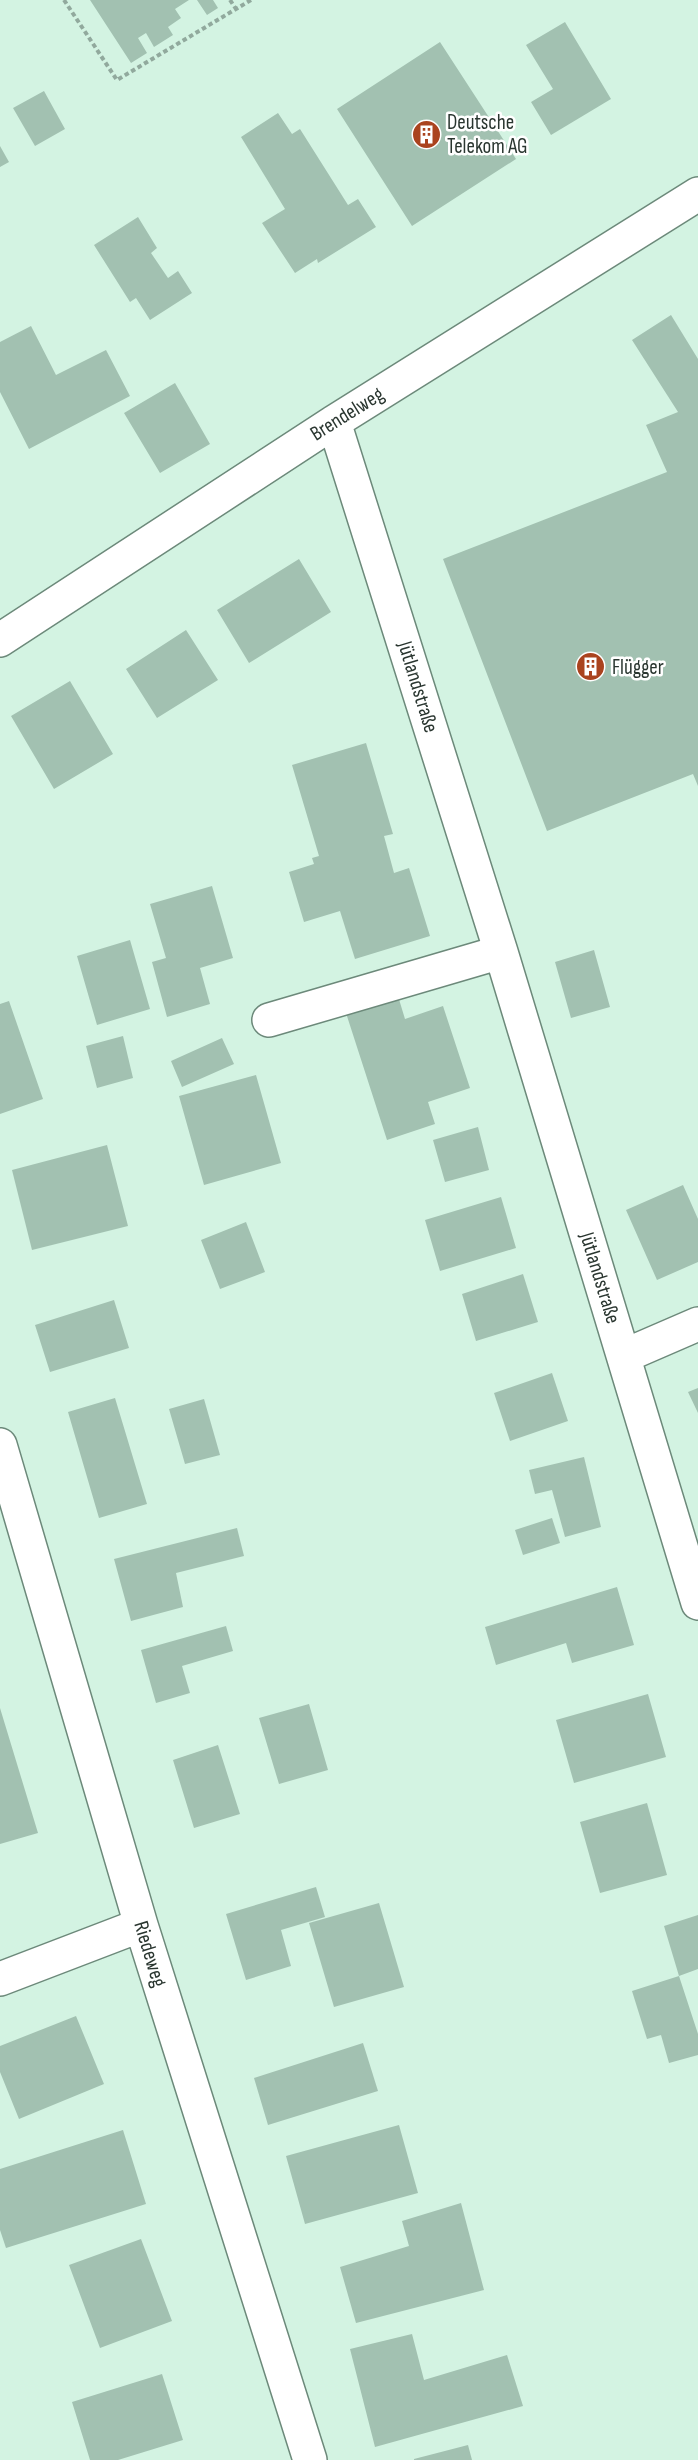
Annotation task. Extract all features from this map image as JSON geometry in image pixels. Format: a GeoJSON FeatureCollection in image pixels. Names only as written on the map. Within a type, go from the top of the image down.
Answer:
{"type":"FeatureCollection","features":[{"type":"Feature","properties":{"kind":"street","name":"Brendelweg"},"geometry":{"type":"LineString","coordinates":[[0,640],[334,422],[698,194]]}},
{"type":"Feature","properties":{"kind":"street","name":"Jütlandstraße"},"geometry":{"type":"LineString","coordinates":[[334,422],[501,952],[698,1603]]}},
{"type":"Feature","properties":{"kind":"street"},"geometry":{"type":"LineString","coordinates":[[269,1020],[501,952]]}},
{"type":"Feature","properties":{"kind":"street"},"geometry":{"type":"LineString","coordinates":[[624,1356],[698,1324]]}},
{"type":"Feature","properties":{"kind":"street","name":"Riedeweg"},"geometry":{"type":"LineString","coordinates":[[0,1445],[141,1925],[310,2460]]}},
{"type":"Feature","properties":{"kind":"street"},"geometry":{"type":"LineString","coordinates":[[0,1979],[141,1925]]}},
{"type":"Feature","properties":{"kind":"path"},"geometry":{"type":"LineString","coordinates":[[64,0],[117,80],[251,0]]}},
{"type":"Feature","properties":{"kind":"path"},"geometry":{"type":"LineString","coordinates":[[230,0],[236,9]]}},
{"type":"Feature","properties":{"kind":"building"},"geometry":{"type":"Polygon","coordinates":[[[90,0],[189,0],[175,9],[181,18],[168,27],[173,35],[154,47],[146,33],[138,38],[147,53],[131,63],[90,0]]]}},
{"type":"Feature","properties":{"kind":"building"},"geometry":{"type":"Polygon","coordinates":[[[197,0],[213,0],[218,8],[207,15],[197,0]]]}},
{"type":"Feature","properties":{"kind":"building"},"geometry":{"type":"Polygon","coordinates":[[[565,22],[611,99],[551,135],[531,102],[553,89],[526,45],[565,22]]]}},
{"type":"Feature","properties":{"kind":"building","name":"Deutsche Telekom AG"},"geometry":{"type":"Polygon","coordinates":[[[440,42],[516,159],[412,226],[337,109],[440,42]]]}},
{"type":"Feature","properties":{"kind":"building"},"geometry":{"type":"Polygon","coordinates":[[[44,91],[65,129],[35,146],[13,108],[44,91]]]}},
{"type":"Feature","properties":{"kind":"building"},"geometry":{"type":"Polygon","coordinates":[[[278,113],[292,134],[300,129],[348,205],[358,199],[376,227],[318,263],[317,259],[295,273],[262,223],[285,209],[241,137],[278,113]]]}},
{"type":"Feature","properties":{"kind":"building"},"geometry":{"type":"Polygon","coordinates":[[[0,146],[9,162],[0,167],[0,146]]]}},
{"type":"Feature","properties":{"kind":"building"},"geometry":{"type":"Polygon","coordinates":[[[138,217],[157,248],[151,253],[168,278],[178,271],[192,293],[150,320],[136,298],[130,302],[94,245],[138,217]]]}},
{"type":"Feature","properties":{"kind":"building","name":"Flügger"},"geometry":{"type":"Polygon","coordinates":[[[671,315],[698,359],[698,786],[693,774],[547,831],[443,559],[667,472],[646,425],[678,412],[632,340],[671,315]]]}},
{"type":"Feature","properties":{"kind":"building"},"geometry":{"type":"Polygon","coordinates":[[[31,326],[56,375],[106,350],[130,396],[29,449],[0,392],[0,342],[31,326]]]}},
{"type":"Feature","properties":{"kind":"building"},"geometry":{"type":"Polygon","coordinates":[[[175,383],[210,444],[160,473],[124,413],[175,383]]]}},
{"type":"Feature","properties":{"kind":"building"},"geometry":{"type":"Polygon","coordinates":[[[299,559],[331,612],[249,663],[217,610],[299,559]]]}},
{"type":"Feature","properties":{"kind":"building"},"geometry":{"type":"Polygon","coordinates":[[[186,630],[218,680],[157,718],[126,669],[186,630]]]}},
{"type":"Feature","properties":{"kind":"building"},"geometry":{"type":"Polygon","coordinates":[[[70,681],[113,754],[54,789],[11,716],[70,681]]]}},
{"type":"Feature","properties":{"kind":"building"},"geometry":{"type":"Polygon","coordinates":[[[366,743],[393,834],[384,836],[394,873],[409,868],[430,936],[355,959],[340,911],[304,922],[289,872],[314,864],[312,858],[319,856],[292,765],[366,743]]]}},
{"type":"Feature","properties":{"kind":"building"},"geometry":{"type":"Polygon","coordinates":[[[212,886],[233,958],[200,968],[210,1004],[167,1017],[152,962],[166,958],[150,904],[212,886]]]}},
{"type":"Feature","properties":{"kind":"building"},"geometry":{"type":"Polygon","coordinates":[[[130,940],[150,1009],[97,1025],[77,956],[130,940]]]}},
{"type":"Feature","properties":{"kind":"building"},"geometry":{"type":"Polygon","coordinates":[[[594,950],[610,1007],[571,1018],[555,962],[594,950]]]}},
{"type":"Feature","properties":{"kind":"building"},"geometry":{"type":"Polygon","coordinates":[[[398,996],[405,1019],[443,1006],[470,1088],[428,1102],[435,1124],[387,1140],[346,1013],[398,996]]]}},
{"type":"Feature","properties":{"kind":"building"},"geometry":{"type":"Polygon","coordinates":[[[9,1001],[43,1099],[0,1114],[0,1004],[9,1001]]]}},
{"type":"Feature","properties":{"kind":"building"},"geometry":{"type":"Polygon","coordinates":[[[123,1036],[133,1078],[97,1088],[86,1046],[123,1036]]]}},
{"type":"Feature","properties":{"kind":"building"},"geometry":{"type":"Polygon","coordinates":[[[222,1038],[234,1064],[182,1087],[171,1061],[222,1038]]]}},
{"type":"Feature","properties":{"kind":"building"},"geometry":{"type":"Polygon","coordinates":[[[256,1075],[281,1163],[204,1185],[179,1096],[256,1075]]]}},
{"type":"Feature","properties":{"kind":"building"},"geometry":{"type":"Polygon","coordinates":[[[478,1127],[489,1170],[445,1182],[433,1140],[478,1127]]]}},
{"type":"Feature","properties":{"kind":"building"},"geometry":{"type":"Polygon","coordinates":[[[107,1145],[128,1226],[32,1250],[12,1170],[107,1145]]]}},
{"type":"Feature","properties":{"kind":"building"},"geometry":{"type":"Polygon","coordinates":[[[683,1185],[698,1219],[698,1262],[657,1280],[626,1210],[683,1185]]]}},
{"type":"Feature","properties":{"kind":"building"},"geometry":{"type":"Polygon","coordinates":[[[501,1197],[516,1248],[440,1271],[425,1220],[501,1197]]]}},
{"type":"Feature","properties":{"kind":"building"},"geometry":{"type":"Polygon","coordinates":[[[246,1222],[265,1272],[220,1289],[201,1240],[246,1222]]]}},
{"type":"Feature","properties":{"kind":"building"},"geometry":{"type":"Polygon","coordinates":[[[523,1274],[538,1322],[476,1341],[462,1294],[523,1274]]]}},
{"type":"Feature","properties":{"kind":"building"},"geometry":{"type":"Polygon","coordinates":[[[114,1300],[129,1348],[50,1372],[35,1325],[114,1300]]]}},
{"type":"Feature","properties":{"kind":"building"},"geometry":{"type":"Polygon","coordinates":[[[552,1373],[568,1421],[510,1441],[494,1393],[552,1373]]]}},
{"type":"Feature","properties":{"kind":"building"},"geometry":{"type":"Polygon","coordinates":[[[698,1388],[698,1413],[688,1392],[698,1388]]]}},
{"type":"Feature","properties":{"kind":"building"},"geometry":{"type":"Polygon","coordinates":[[[115,1398],[147,1504],[99,1518],[68,1412],[115,1398]]]}},
{"type":"Feature","properties":{"kind":"building"},"geometry":{"type":"Polygon","coordinates":[[[204,1399],[220,1455],[185,1464],[169,1409],[204,1399]]]}},
{"type":"Feature","properties":{"kind":"building"},"geometry":{"type":"Polygon","coordinates":[[[584,1457],[601,1527],[565,1537],[552,1490],[535,1494],[529,1470],[584,1457]]]}},
{"type":"Feature","properties":{"kind":"building"},"geometry":{"type":"Polygon","coordinates":[[[552,1518],[560,1543],[523,1555],[515,1530],[552,1518]]]}},
{"type":"Feature","properties":{"kind":"building"},"geometry":{"type":"Polygon","coordinates":[[[237,1528],[244,1556],[176,1573],[183,1607],[131,1621],[114,1559],[237,1528]]]}},
{"type":"Feature","properties":{"kind":"building"},"geometry":{"type":"Polygon","coordinates":[[[617,1587],[634,1645],[572,1663],[566,1643],[496,1665],[485,1627],[617,1587]]]}},
{"type":"Feature","properties":{"kind":"building"},"geometry":{"type":"Polygon","coordinates":[[[226,1626],[233,1651],[182,1666],[190,1693],[156,1703],[141,1650],[226,1626]]]}},
{"type":"Feature","properties":{"kind":"building"},"geometry":{"type":"Polygon","coordinates":[[[648,1694],[666,1757],[574,1783],[556,1720],[648,1694]]]}},
{"type":"Feature","properties":{"kind":"building"},"geometry":{"type":"Polygon","coordinates":[[[309,1704],[328,1770],[279,1784],[259,1718],[309,1704]]]}},
{"type":"Feature","properties":{"kind":"building"},"geometry":{"type":"Polygon","coordinates":[[[0,1708],[38,1833],[0,1844],[0,1708]]]}},
{"type":"Feature","properties":{"kind":"building"},"geometry":{"type":"Polygon","coordinates":[[[218,1745],[240,1814],[194,1828],[173,1760],[218,1745]]]}},
{"type":"Feature","properties":{"kind":"building"},"geometry":{"type":"Polygon","coordinates":[[[647,1803],[667,1875],[600,1893],[580,1822],[647,1803]]]}},
{"type":"Feature","properties":{"kind":"building"},"geometry":{"type":"Polygon","coordinates":[[[316,1887],[325,1917],[281,1930],[291,1966],[246,1980],[226,1914],[316,1887]]]}},
{"type":"Feature","properties":{"kind":"building"},"geometry":{"type":"Polygon","coordinates":[[[379,1903],[404,1987],[334,2007],[309,1923],[379,1903]]]}},
{"type":"Feature","properties":{"kind":"building"},"geometry":{"type":"Polygon","coordinates":[[[698,1915],[698,1969],[679,1976],[664,1926],[698,1915]]]}},
{"type":"Feature","properties":{"kind":"building"},"geometry":{"type":"Polygon","coordinates":[[[679,1976],[698,2034],[698,2055],[669,2063],[661,2035],[647,2039],[632,1991],[679,1976]]]}},
{"type":"Feature","properties":{"kind":"building"},"geometry":{"type":"Polygon","coordinates":[[[76,2016],[104,2084],[19,2119],[0,2072],[0,2046],[76,2016]]]}},
{"type":"Feature","properties":{"kind":"building"},"geometry":{"type":"Polygon","coordinates":[[[363,2043],[378,2091],[268,2125],[254,2078],[363,2043]]]}},
{"type":"Feature","properties":{"kind":"building"},"geometry":{"type":"Polygon","coordinates":[[[399,2125],[418,2193],[305,2224],[286,2156],[399,2125]]]}},
{"type":"Feature","properties":{"kind":"building"},"geometry":{"type":"Polygon","coordinates":[[[123,2130],[146,2204],[6,2248],[0,2230],[0,2169],[123,2130]]]}},
{"type":"Feature","properties":{"kind":"building"},"geometry":{"type":"Polygon","coordinates":[[[461,2203],[484,2290],[356,2323],[340,2267],[409,2246],[402,2221],[461,2203]]]}},
{"type":"Feature","properties":{"kind":"building"},"geometry":{"type":"Polygon","coordinates":[[[141,2239],[172,2321],[100,2348],[69,2265],[141,2239]]]}},
{"type":"Feature","properties":{"kind":"building"},"geometry":{"type":"Polygon","coordinates":[[[412,2334],[424,2380],[507,2355],[523,2406],[375,2447],[350,2349],[412,2334]]]}},
{"type":"Feature","properties":{"kind":"building"},"geometry":{"type":"Polygon","coordinates":[[[162,2374],[183,2440],[118,2460],[90,2460],[72,2402],[162,2374]]]}},
{"type":"Feature","properties":{"kind":"building"},"geometry":{"type":"Polygon","coordinates":[[[468,2445],[472,2460],[414,2460],[414,2459],[468,2445]]]}},
{"type":"Feature","properties":{"kind":"place","name":"Deutsche Telekom AG"},"geometry":{"type":"Point","coordinates":[426,134]}},
{"type":"Feature","properties":{"kind":"place","name":"Flügger"},"geometry":{"type":"Point","coordinates":[591,667]}}]}
